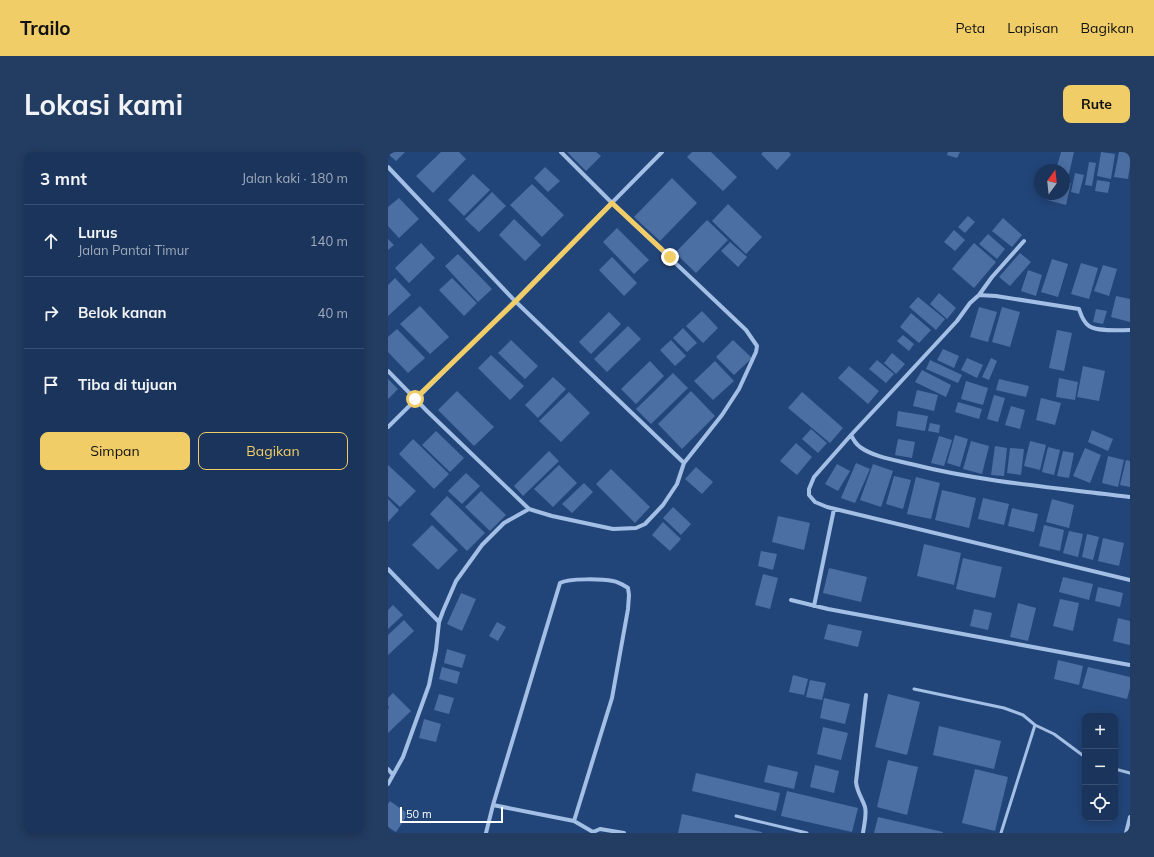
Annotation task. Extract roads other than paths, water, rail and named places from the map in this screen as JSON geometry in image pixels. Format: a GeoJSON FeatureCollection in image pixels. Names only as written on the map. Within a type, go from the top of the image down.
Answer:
{"type":"FeatureCollection","features":[{"type":"Feature","properties":{"kind":"street"},"geometry":{"type":"LineString","coordinates":[[388,371],[529,509],[552,516],[613,529],[636,528],[645,524],[663,505],[676,484],[684,463],[722,415],[739,389],[758,346],[746,330],[612,203],[561,152]]}},
{"type":"Feature","properties":{"kind":"street"},"geometry":{"type":"LineString","coordinates":[[388,427],[516,301],[662,152]]}},
{"type":"Feature","properties":{"kind":"street"},"geometry":{"type":"LineString","coordinates":[[388,167],[516,301],[684,463]]}},
{"type":"Feature","properties":{"kind":"street"},"geometry":{"type":"LineString","coordinates":[[1024,241],[992,277],[979,295],[970,303],[957,321],[814,477],[809,489],[809,495],[815,502],[834,509],[1130,580]]}},
{"type":"Feature","properties":{"kind":"street"},"geometry":{"type":"LineString","coordinates":[[979,295],[996,296],[1079,309],[1088,326],[1098,329],[1130,330]]}},
{"type":"Feature","properties":{"kind":"street"},"geometry":{"type":"LineString","coordinates":[[851,435],[858,445],[865,450],[887,458],[933,470],[1025,484],[1130,497]]}},
{"type":"Feature","properties":{"kind":"street"},"geometry":{"type":"LineString","coordinates":[[388,784],[403,757],[429,685],[440,622],[443,611],[456,581],[482,545],[504,523],[529,509]]}},
{"type":"Feature","properties":{"kind":"street"},"geometry":{"type":"LineString","coordinates":[[814,606],[834,509]]}},
{"type":"Feature","properties":{"kind":"street"},"geometry":{"type":"LineString","coordinates":[[388,569],[440,622]]}},
{"type":"Feature","properties":{"kind":"street"},"geometry":{"type":"LineString","coordinates":[[486,833],[493,805],[560,583],[567,580],[619,582],[628,588],[629,601],[612,698],[574,821]]}},
{"type":"Feature","properties":{"kind":"street"},"geometry":{"type":"LineString","coordinates":[[791,600],[814,606],[1130,665]]}},
{"type":"Feature","properties":{"kind":"street"},"geometry":{"type":"LineString","coordinates":[[863,833],[866,814],[865,806],[857,791],[856,782],[866,695]]}},
{"type":"Feature","properties":{"kind":"street"},"geometry":{"type":"LineString","coordinates":[[388,769],[393,775]]}},
{"type":"Feature","properties":{"kind":"street"},"geometry":{"type":"LineString","coordinates":[[493,805],[574,821],[592,832],[600,829],[624,833]]}},
{"type":"Feature","properties":{"kind":"street"},"geometry":{"type":"LineString","coordinates":[[1126,833],[1130,817]]}},
{"type":"Feature","properties":{"kind":"lane"},"geometry":{"type":"LineString","coordinates":[[914,689],[1004,708],[1023,715],[1035,725],[1054,734],[1082,755]]}},
{"type":"Feature","properties":{"kind":"lane"},"geometry":{"type":"LineString","coordinates":[[1001,833],[1035,725]]}},
{"type":"Feature","properties":{"kind":"lane"},"geometry":{"type":"LineString","coordinates":[[1118,770],[1130,772]]}},
{"type":"Feature","properties":{"kind":"lane"},"geometry":{"type":"LineString","coordinates":[[736,816],[807,833]]}}]}
